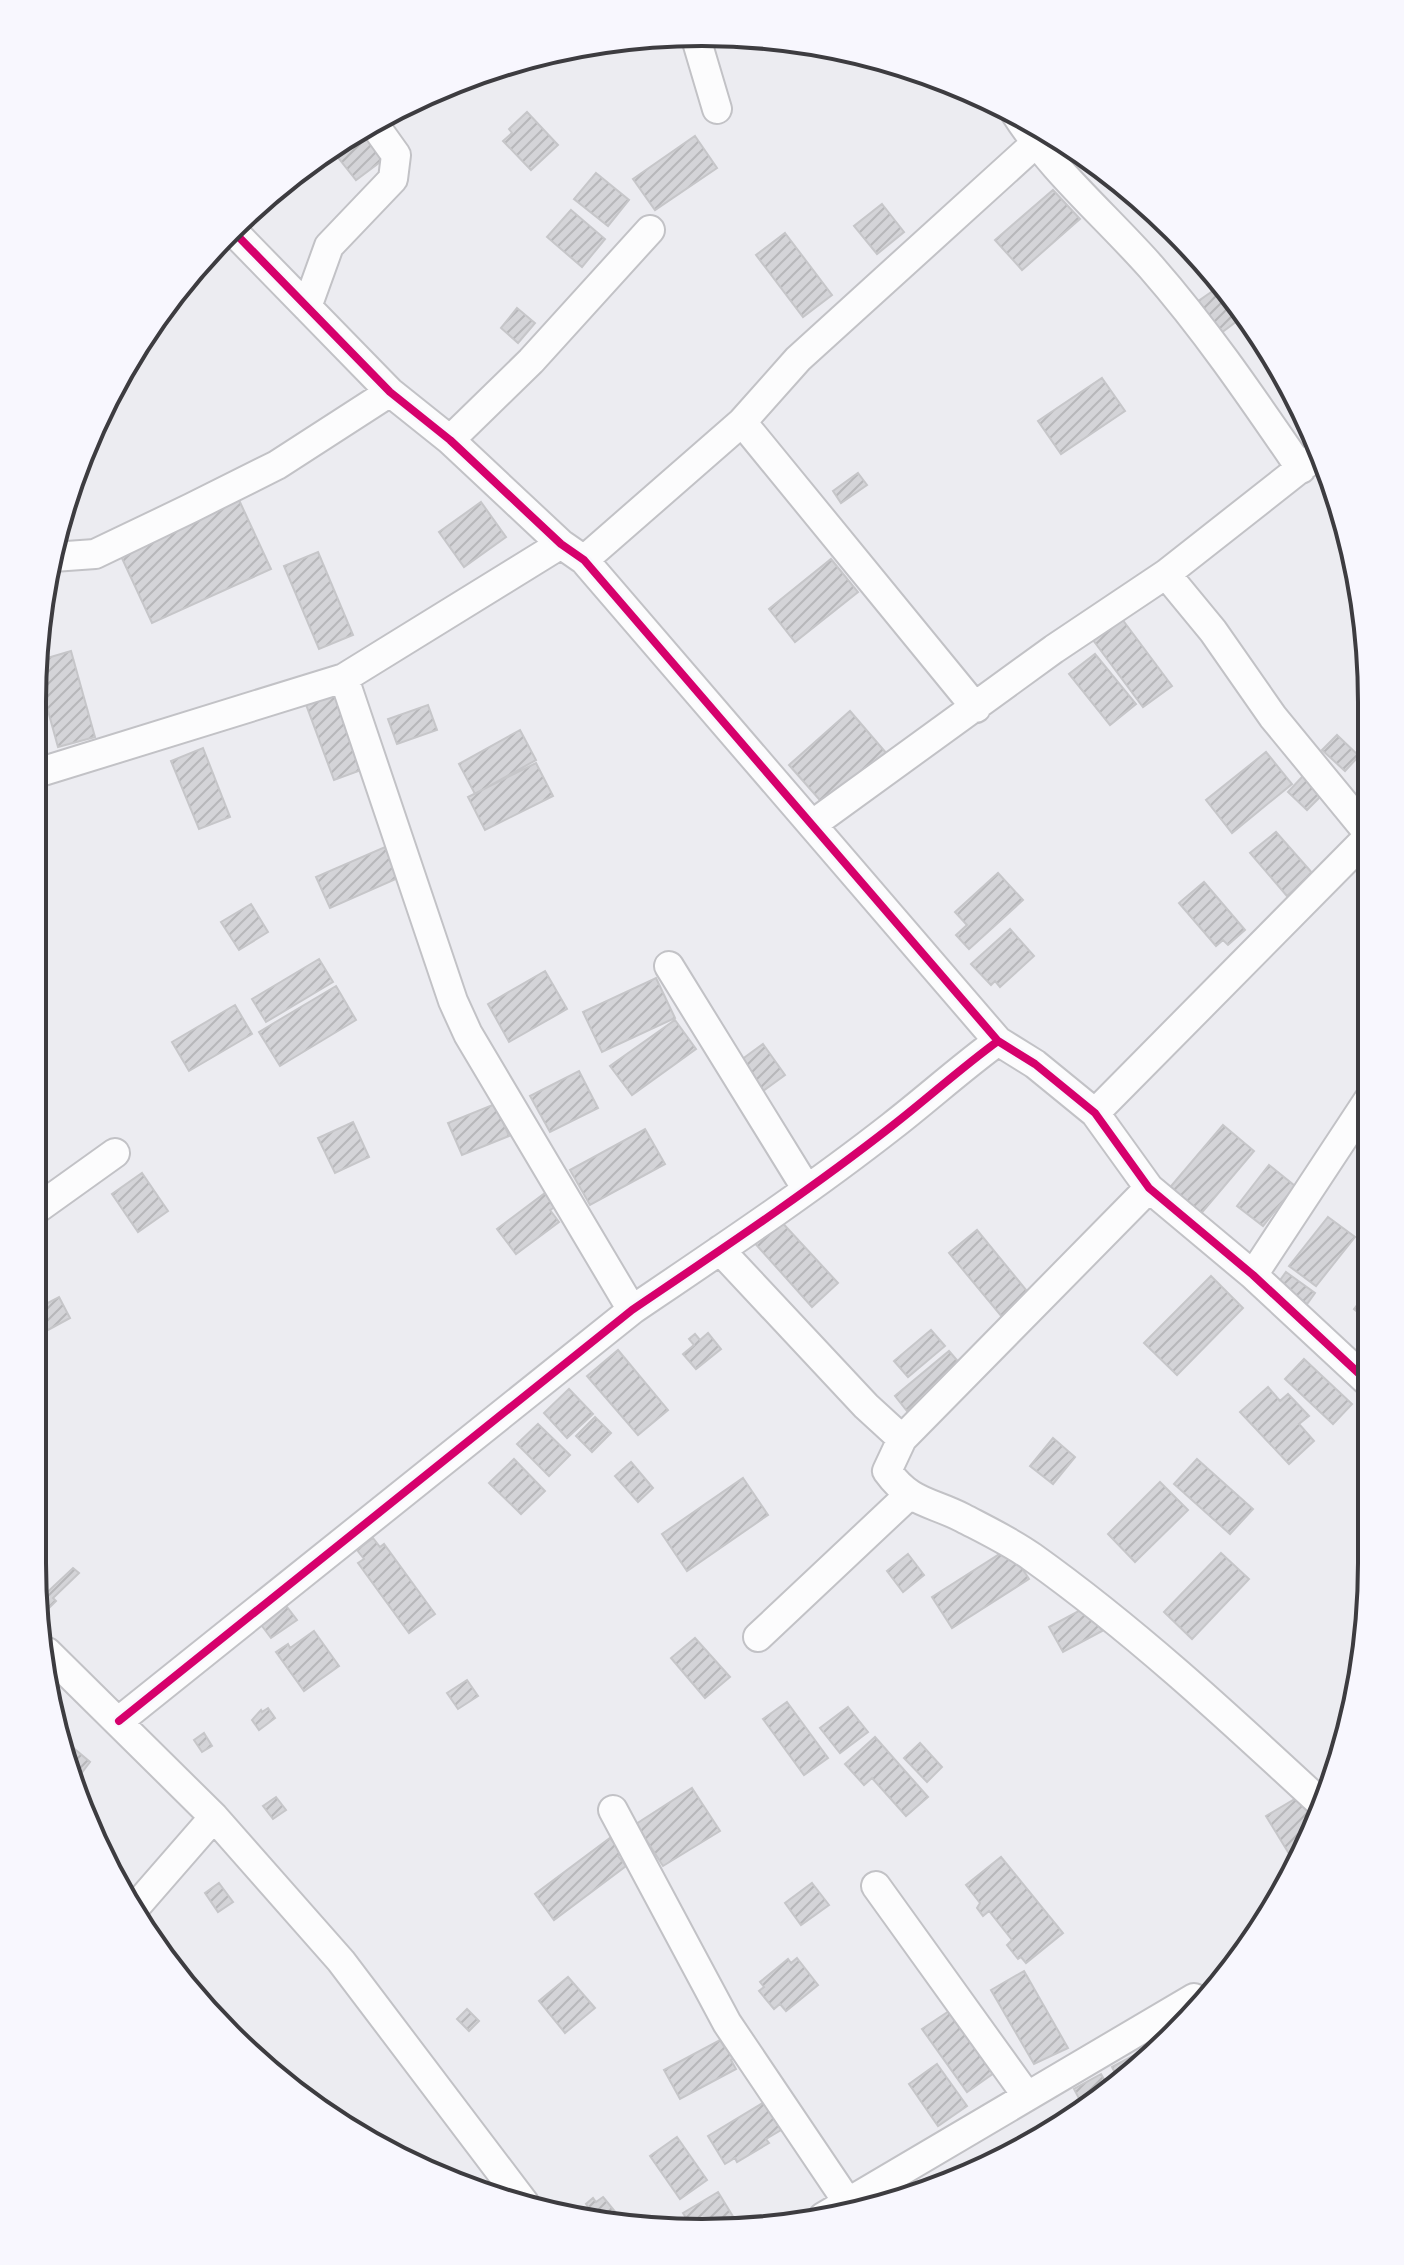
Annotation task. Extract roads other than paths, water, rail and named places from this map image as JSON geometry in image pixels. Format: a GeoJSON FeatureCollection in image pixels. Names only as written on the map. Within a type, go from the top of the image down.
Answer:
{"type":"FeatureCollection","features":[{"type":"Feature","properties":{"kind":"street"},"geometry":{"type":"LineString","coordinates":[[698,46],[717,109]]}},
{"type":"Feature","properties":{"kind":"street"},"geometry":{"type":"LineString","coordinates":[[307,307],[329,246],[393,179],[396,155],[379,131]]}},
{"type":"Feature","properties":{"kind":"street"},"geometry":{"type":"LineString","coordinates":[[584,560],[742,422],[798,359],[1039,140]]}},
{"type":"Feature","properties":{"kind":"street"},"geometry":{"type":"LineString","coordinates":[[813,824],[1054,649],[1166,574],[1311,460],[1047,145]]}},
{"type":"Feature","properties":{"kind":"street"},"geometry":{"type":"LineString","coordinates":[[450,440],[531,361],[650,230]]}},
{"type":"Feature","properties":{"kind":"street"},"geometry":{"type":"LineString","coordinates":[[239,237],[390,392],[450,440],[561,544],[584,560],[998,1041],[1035,1064],[1095,1113],[1149,1188],[1253,1275],[1358,1373]]}},
{"type":"Feature","properties":{"kind":"street"},"geometry":{"type":"LineString","coordinates":[[63,556],[95,554],[277,465],[390,392]]}},
{"type":"Feature","properties":{"kind":"street"},"geometry":{"type":"LineString","coordinates":[[742,422],[976,708]]}},
{"type":"Feature","properties":{"kind":"street"},"geometry":{"type":"LineString","coordinates":[[46,770],[344,678],[561,544]]}},
{"type":"Feature","properties":{"kind":"street"},"geometry":{"type":"LineString","coordinates":[[1166,574],[1213,631],[1273,717],[1358,820]]}},
{"type":"Feature","properties":{"kind":"street"},"geometry":{"type":"LineString","coordinates":[[344,678],[449,988],[468,1034],[632,1310]]}},
{"type":"Feature","properties":{"kind":"street"},"geometry":{"type":"LineString","coordinates":[[1095,1113],[1358,847]]}},
{"type":"Feature","properties":{"kind":"street"},"geometry":{"type":"LineString","coordinates":[[669,966],[806,1188]]}},
{"type":"Feature","properties":{"kind":"street"},"geometry":{"type":"LineString","coordinates":[[119,1721],[632,1310],[892,1126],[998,1041]]}},
{"type":"Feature","properties":{"kind":"street"},"geometry":{"type":"LineString","coordinates":[[1253,1275],[1358,1118]]}},
{"type":"Feature","properties":{"kind":"street"},"geometry":{"type":"LineString","coordinates":[[46,1202],[115,1153]]}},
{"type":"Feature","properties":{"kind":"street"},"geometry":{"type":"LineString","coordinates":[[1149,1188],[902,1439],[887,1471],[909,1495],[962,1518],[1028,1554],[1094,1603],[1187,1679],[1314,1797]]}},
{"type":"Feature","properties":{"kind":"street"},"geometry":{"type":"LineString","coordinates":[[720,1250],[866,1406],[902,1439]]}},
{"type":"Feature","properties":{"kind":"street"},"geometry":{"type":"LineString","coordinates":[[758,1637],[909,1495]]}},
{"type":"Feature","properties":{"kind":"street"},"geometry":{"type":"LineString","coordinates":[[54,1658],[214,1817],[341,1961],[516,2192]]}},
{"type":"Feature","properties":{"kind":"street"},"geometry":{"type":"LineString","coordinates":[[613,1810],[727,2023],[847,2202]]}},
{"type":"Feature","properties":{"kind":"street"},"geometry":{"type":"LineString","coordinates":[[141,1901],[214,1817]]}},
{"type":"Feature","properties":{"kind":"street"},"geometry":{"type":"LineString","coordinates":[[876,1886],[1027,2096]]}},
{"type":"Feature","properties":{"kind":"street"},"geometry":{"type":"LineString","coordinates":[[866,2198],[1027,2096],[1192,1999]]}}]}
